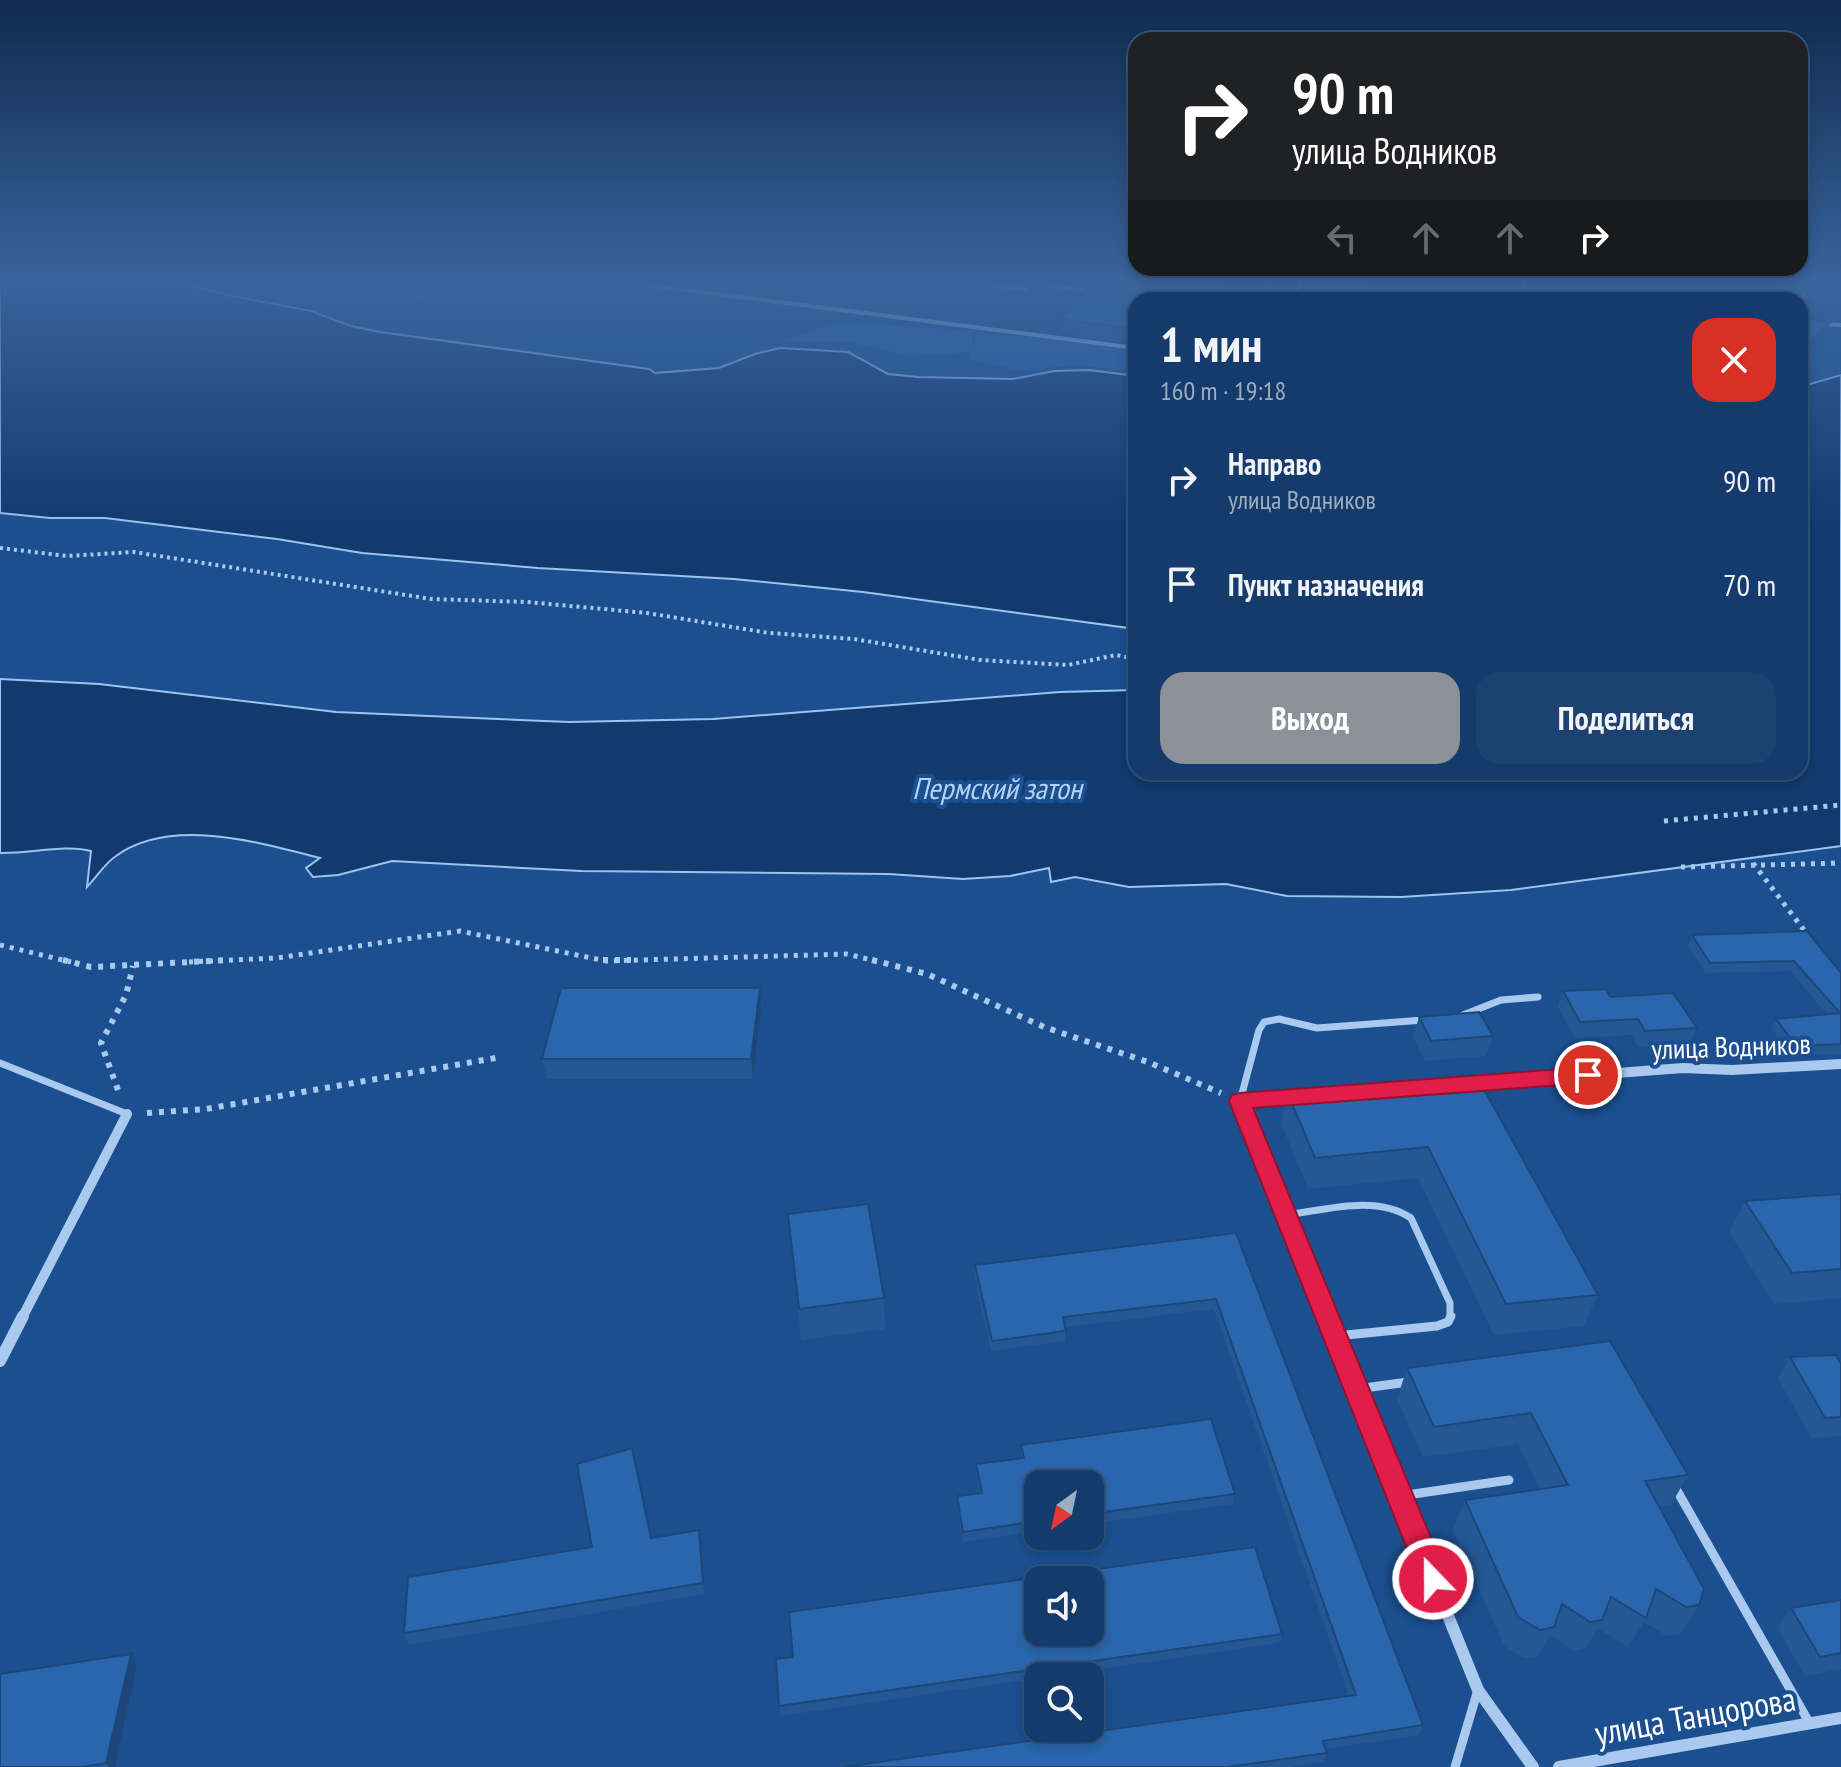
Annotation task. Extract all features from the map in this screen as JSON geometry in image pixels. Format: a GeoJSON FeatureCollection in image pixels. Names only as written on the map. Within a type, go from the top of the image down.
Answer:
{"type":"FeatureCollection","features":[{"type":"Feature","properties":{"kind":"street","name":"улица Водников"},"geometry":{"type":"LineString","coordinates":[[1461,1084],[1683,1068],[1732,1070],[1841,1064]]}},
{"type":"Feature","properties":{"kind":"street"},"geometry":{"type":"LineString","coordinates":[[1303,1096],[1240,1101],[1478,1690],[1533,1767]]}},
{"type":"Feature","properties":{"kind":"street"},"geometry":{"type":"LineString","coordinates":[[0,1361],[127,1114]]}},
{"type":"Feature","properties":{"kind":"street","name":"улица Танцорова"},"geometry":{"type":"LineString","coordinates":[[1559,1767],[1841,1718]]}},
{"type":"Feature","properties":{"kind":"lane"},"geometry":{"type":"LineString","coordinates":[[1456,1018],[1501,1000],[1538,997]]}},
{"type":"Feature","properties":{"kind":"lane"},"geometry":{"type":"LineString","coordinates":[[1240,1101],[1259,1030],[1264,1022],[1279,1019],[1317,1028],[1441,1019]]}},
{"type":"Feature","properties":{"kind":"lane"},"geometry":{"type":"LineString","coordinates":[[0,1063],[127,1114]]}},
{"type":"Feature","properties":{"kind":"lane"},"geometry":{"type":"LineString","coordinates":[[1286,1215],[1385,1205],[1405,1211],[1450,1303],[1452,1314],[1448,1322],[1437,1326],[1335,1336]]}},
{"type":"Feature","properties":{"kind":"lane"},"geometry":{"type":"LineString","coordinates":[[1357,1389],[1416,1381]]}},
{"type":"Feature","properties":{"kind":"lane"},"geometry":{"type":"LineString","coordinates":[[1400,1496],[1509,1480]]}},
{"type":"Feature","properties":{"kind":"lane"},"geometry":{"type":"LineString","coordinates":[[1672,1481],[1810,1724]]}},
{"type":"Feature","properties":{"kind":"lane"},"geometry":{"type":"LineString","coordinates":[[1455,1767],[1478,1690]]}},
{"type":"Feature","properties":{"kind":"path"},"geometry":{"type":"LineString","coordinates":[[0,548],[67,556],[134,552],[431,599],[527,602],[647,613],[769,633],[854,639],[980,660],[1068,665],[1116,655],[1128,657]]}},
{"type":"Feature","properties":{"kind":"path"},"geometry":{"type":"LineString","coordinates":[[1664,821],[1841,805]]}},
{"type":"Feature","properties":{"kind":"path"},"geometry":{"type":"LineString","coordinates":[[1753,863],[1815,944]]}},
{"type":"Feature","properties":{"kind":"path"},"geometry":{"type":"LineString","coordinates":[[1681,867],[1841,863]]}},
{"type":"Feature","properties":{"kind":"path"},"geometry":{"type":"LineString","coordinates":[[0,945],[91,967],[277,958],[460,931],[606,961],[847,954],[927,974],[1044,1027],[1148,1062],[1240,1101]]}},
{"type":"Feature","properties":{"kind":"path"},"geometry":{"type":"LineString","coordinates":[[133,965],[126,995],[101,1043],[127,1114],[206,1109],[501,1057]]}},
{"type":"Feature","properties":{"kind":"shaded area"},"geometry":{"type":"Polygon","coordinates":[[[996,365],[1072,365],[1020,371],[996,365]]]}},
{"type":"Feature","properties":{"kind":"shaded area"},"geometry":{"type":"Polygon","coordinates":[[[1080,365],[1128,365],[1128,371],[1080,365]]]}},
{"type":"Feature","properties":{"kind":"water"},"geometry":{"type":"Polygon","coordinates":[[[0,365],[623,365],[649,369],[655,373],[726,365],[872,365],[888,374],[918,377],[1013,379],[1054,371],[1089,370],[1128,375],[1128,628],[863,592],[734,579],[538,568],[362,553],[277,539],[105,518],[50,518],[0,513],[0,365]]]}},
{"type":"Feature","properties":{"kind":"water","name":"Пермский затон"},"geometry":{"type":"Polygon","coordinates":[[[1841,375],[1841,846],[1511,890],[1401,897],[1287,896],[1226,884],[1129,887],[1075,877],[1051,882],[1049,868],[1010,876],[963,879],[889,874],[581,871],[392,861],[338,875],[313,877],[306,868],[320,858],[244,840],[189,835],[163,837],[138,844],[112,859],[87,887],[91,851],[70,848],[0,853],[0,679],[99,684],[336,712],[569,722],[713,719],[1060,692],[1128,690],[1128,780],[1808,780],[1808,385],[1841,375]]]}},
{"type":"Feature","properties":{"kind":"building"},"geometry":{"type":"Polygon","coordinates":[[[1807,931],[1841,973],[1841,1044],[1796,1046],[1776,1019],[1840,1013],[1794,961],[1710,963],[1692,935],[1807,931]]]}},
{"type":"Feature","properties":{"kind":"building"},"geometry":{"type":"Polygon","coordinates":[[[561,988],[760,988],[751,1059],[542,1059],[561,988]]]}},
{"type":"Feature","properties":{"kind":"building"},"geometry":{"type":"Polygon","coordinates":[[[1606,989],[1610,997],[1673,993],[1697,1028],[1645,1031],[1638,1019],[1580,1022],[1563,991],[1606,989]]]}},
{"type":"Feature","properties":{"kind":"building"},"geometry":{"type":"Polygon","coordinates":[[[1479,1012],[1493,1036],[1431,1041],[1419,1017],[1479,1012]]]}},
{"type":"Feature","properties":{"kind":"building"},"geometry":{"type":"Polygon","coordinates":[[[1476,1075],[1598,1295],[1506,1304],[1428,1147],[1315,1158],[1287,1092],[1476,1075]]]}},
{"type":"Feature","properties":{"kind":"building"},"geometry":{"type":"Polygon","coordinates":[[[1841,1194],[1841,1269],[1792,1273],[1745,1201],[1841,1194]]]}},
{"type":"Feature","properties":{"kind":"building"},"geometry":{"type":"Polygon","coordinates":[[[868,1204],[884,1298],[799,1309],[788,1214],[868,1204]]]}},
{"type":"Feature","properties":{"kind":"building"},"geometry":{"type":"Polygon","coordinates":[[[1236,1233],[1423,1725],[1323,1741],[1327,1753],[1228,1767],[843,1767],[1024,1742],[1104,1742],[1104,1730],[1356,1695],[1216,1299],[1063,1317],[1066,1331],[992,1341],[975,1265],[1236,1233]]]}},
{"type":"Feature","properties":{"kind":"building"},"geometry":{"type":"Polygon","coordinates":[[[1610,1341],[1688,1475],[1645,1481],[1704,1589],[1699,1605],[1686,1607],[1656,1589],[1646,1618],[1611,1597],[1602,1620],[1590,1622],[1562,1604],[1554,1627],[1540,1630],[1518,1617],[1465,1500],[1568,1485],[1531,1413],[1434,1427],[1407,1368],[1610,1341]]]}},
{"type":"Feature","properties":{"kind":"building"},"geometry":{"type":"Polygon","coordinates":[[[1836,1355],[1841,1364],[1841,1417],[1825,1418],[1790,1357],[1836,1355]]]}},
{"type":"Feature","properties":{"kind":"building"},"geometry":{"type":"Polygon","coordinates":[[[1211,1419],[1235,1494],[1104,1512],[1104,1470],[1024,1470],[1024,1523],[963,1532],[957,1496],[982,1493],[976,1464],[1024,1458],[1021,1445],[1211,1419]]]}},
{"type":"Feature","properties":{"kind":"building"},"geometry":{"type":"Polygon","coordinates":[[[632,1448],[651,1538],[699,1530],[703,1583],[404,1633],[408,1577],[592,1547],[577,1464],[632,1448]]]}},
{"type":"Feature","properties":{"kind":"building"},"geometry":{"type":"Polygon","coordinates":[[[1255,1547],[1282,1634],[1086,1662],[1024,1662],[1024,1671],[779,1706],[776,1659],[793,1657],[789,1612],[1024,1579],[1024,1646],[1104,1646],[1104,1568],[1255,1547]]]}},
{"type":"Feature","properties":{"kind":"building"},"geometry":{"type":"Polygon","coordinates":[[[1841,1600],[1841,1653],[1820,1657],[1791,1608],[1841,1600]]]}},
{"type":"Feature","properties":{"kind":"building"},"geometry":{"type":"Polygon","coordinates":[[[131,1654],[106,1763],[82,1767],[0,1767],[0,1674],[131,1654]]]}},
{"type":"Feature","properties":{"kind":"route"},"geometry":{"type":"LineString","coordinates":[[1433,1579],[1240,1101],[1588,1075]]}}]}
